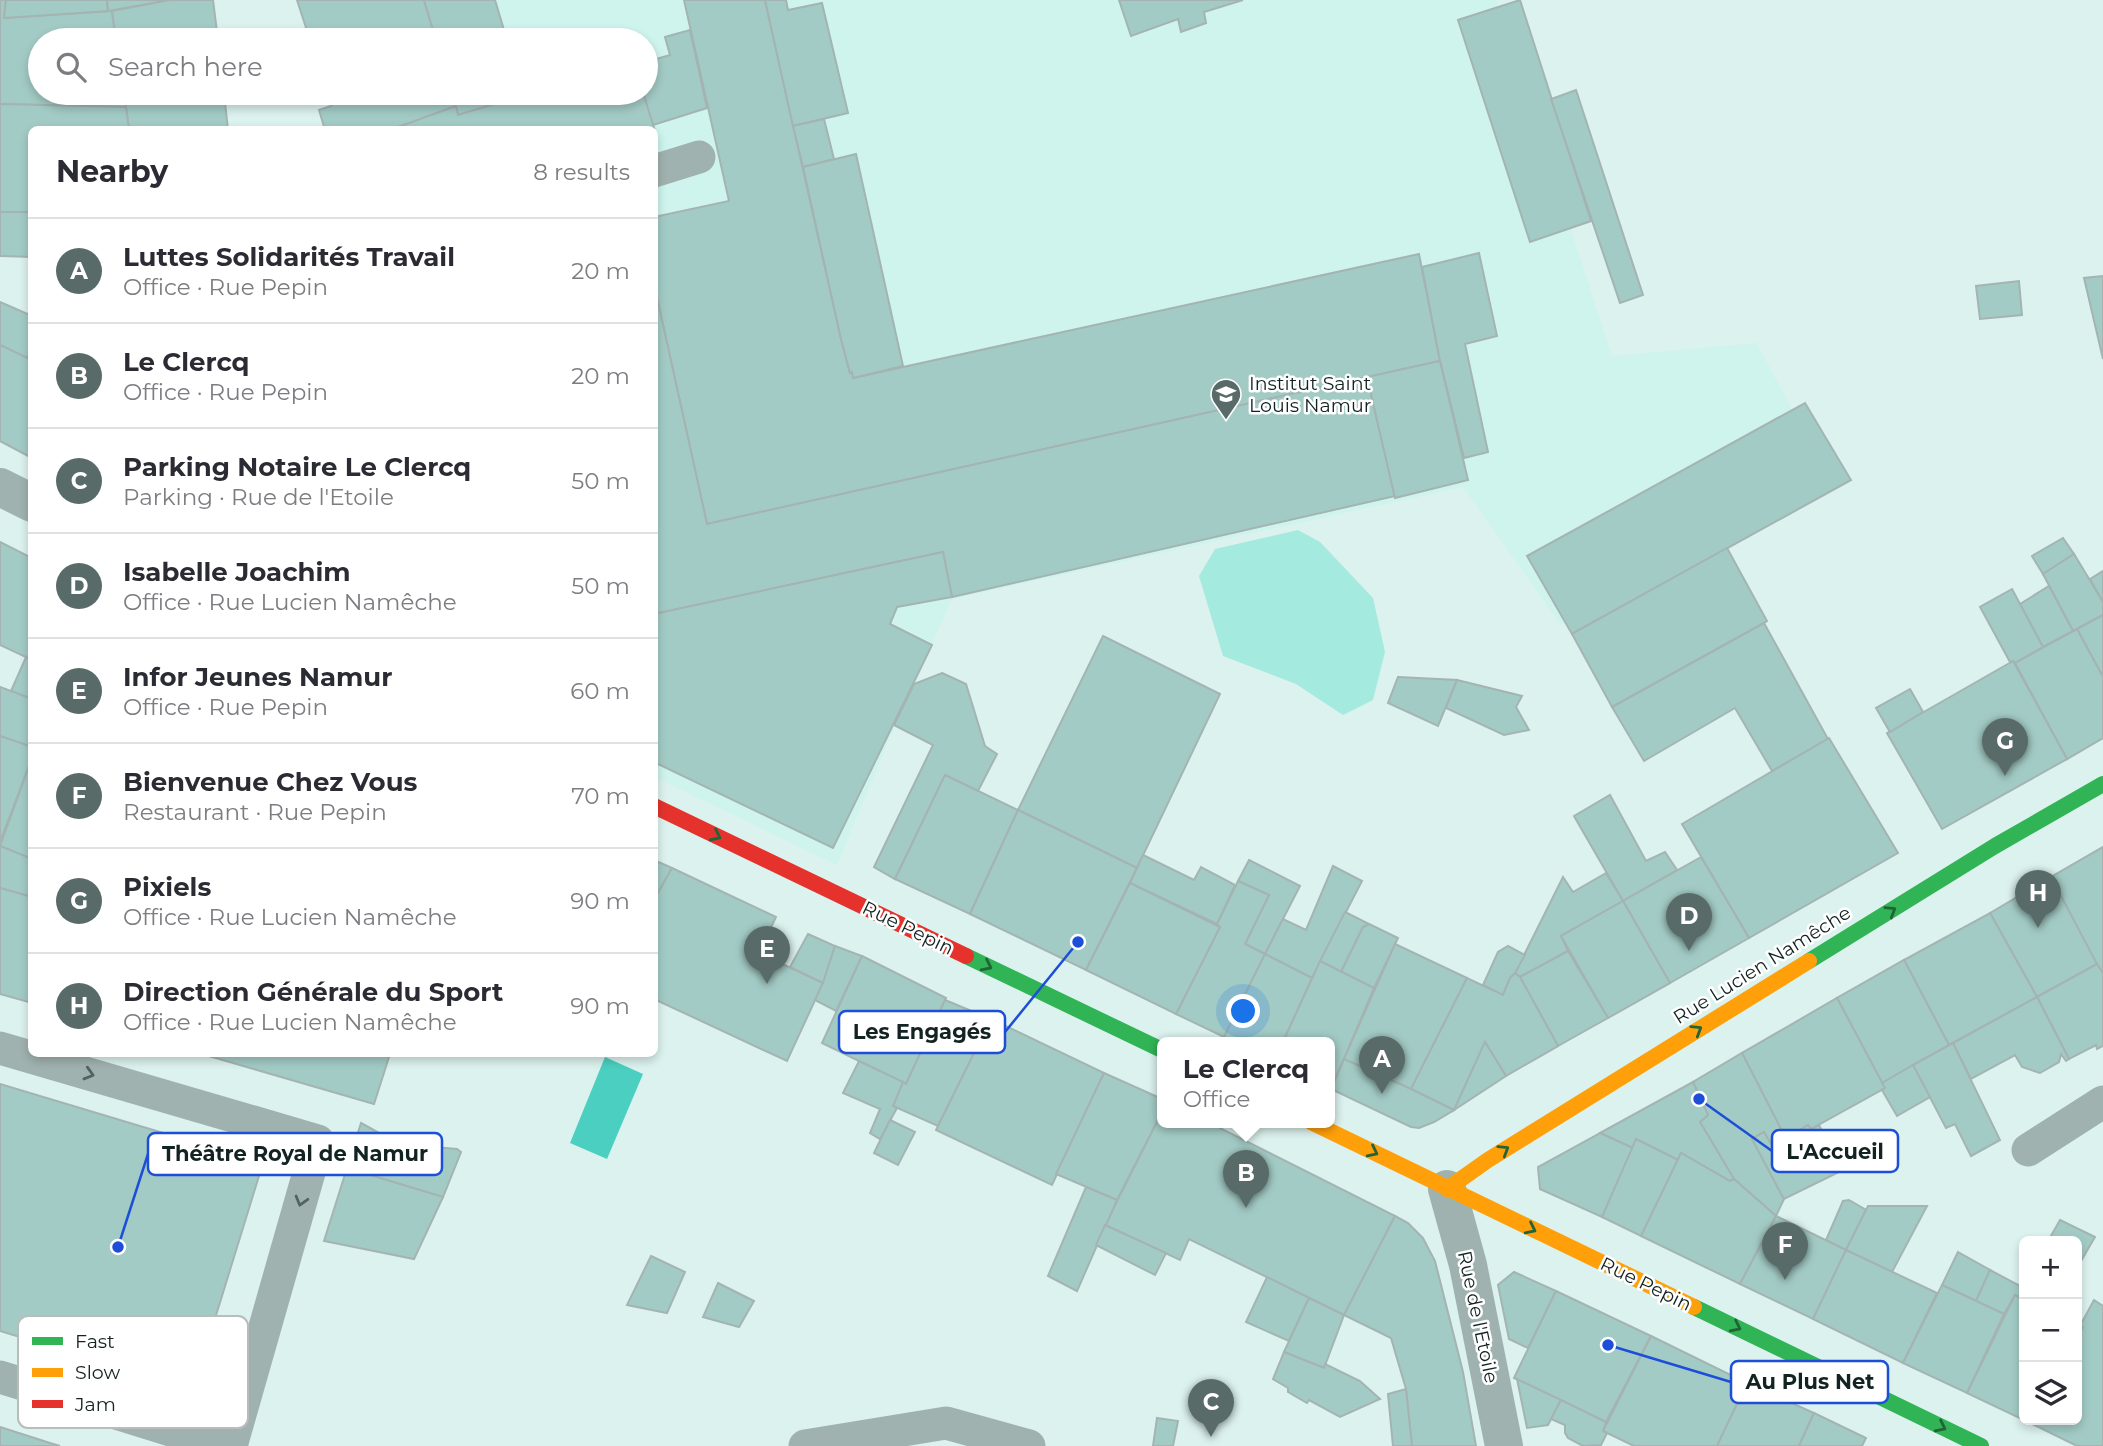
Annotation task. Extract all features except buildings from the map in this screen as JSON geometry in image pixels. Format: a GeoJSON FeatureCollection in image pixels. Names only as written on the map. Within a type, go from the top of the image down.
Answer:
{"type":"FeatureCollection","features":[{"type":"Feature","properties":{"kind":"street"},"geometry":{"type":"LineString","coordinates":[[0,487],[28,501]]}},
{"type":"Feature","properties":{"kind":"street","name":"Rue Lucien Namêche"},"geometry":{"type":"LineString","coordinates":[[1447,1188],[1983,853],[2103,784]]}},
{"type":"Feature","properties":{"kind":"street","name":"Rue Pepin"},"geometry":{"type":"LineString","coordinates":[[658,808],[1157,1048]]}},
{"type":"Feature","properties":{"kind":"street","name":"Rue Pepin"},"geometry":{"type":"LineString","coordinates":[[1323,1128],[1981,1446]]}},
{"type":"Feature","properties":{"kind":"street","name":"Rue de l'Etoile"},"geometry":{"type":"LineString","coordinates":[[1447,1188],[1468,1265],[1504,1446]]}},
{"type":"Feature","properties":{"kind":"lane"},"geometry":{"type":"LineString","coordinates":[[658,170],[699,157]]}},
{"type":"Feature","properties":{"kind":"lane"},"geometry":{"type":"LineString","coordinates":[[0,1048],[28,1056]]}},
{"type":"Feature","properties":{"kind":"lane"},"geometry":{"type":"LineString","coordinates":[[31,1057],[318,1141],[248,1386]]}},
{"type":"Feature","properties":{"kind":"lane"},"geometry":{"type":"LineString","coordinates":[[2028,1150],[2103,1102]]}},
{"type":"Feature","properties":{"kind":"lane"},"geometry":{"type":"LineString","coordinates":[[0,1377],[18,1383]]}},
{"type":"Feature","properties":{"kind":"lane"},"geometry":{"type":"LineString","coordinates":[[805,1446],[946,1423],[1029,1446]]}},
{"type":"Feature","properties":{"kind":"lane"},"geometry":{"type":"LineString","coordinates":[[164,1428],[222,1446]]}},
{"type":"Feature","properties":{"kind":"lane"},"geometry":{"type":"LineString","coordinates":[[231,1446],[236,1428]]}},
{"type":"Feature","properties":{"kind":"shaded area","name":"Institut Saint Louis Namur"},"geometry":{"type":"Polygon","coordinates":[[[424,0],[1496,0],[1612,356],[1757,343],[1832,487],[1561,625],[1463,487],[952,599],[895,725],[837,865],[658,778],[658,126],[401,126],[456,105],[658,105],[658,28],[432,28],[424,0]]]}},
{"type":"Feature","properties":{"kind":"shaded area"},"geometry":{"type":"Polygon","coordinates":[[[1298,530],[1320,542],[1373,598],[1385,652],[1373,700],[1343,715],[1296,684],[1223,656],[1199,576],[1215,549],[1298,530]]]}},
{"type":"Feature","properties":{"kind":"shaded area"},"geometry":{"type":"Polygon","coordinates":[[[605,1057],[643,1074],[607,1159],[570,1143],[605,1057]]]}},
{"type":"Feature","properties":{"kind":"traffic: fast"},"geometry":{"type":"LineString","coordinates":[[1809,961],[1995,846],[2103,784]]}},
{"type":"Feature","properties":{"kind":"traffic: fast"},"geometry":{"type":"LineString","coordinates":[[966,956],[1157,1048]]}},
{"type":"Feature","properties":{"kind":"traffic: fast"},"geometry":{"type":"LineString","coordinates":[[1694,1307],[1981,1446]]}},
{"type":"Feature","properties":{"kind":"traffic: slow"},"geometry":{"type":"LineString","coordinates":[[1447,1189],[1488,1160],[1809,961]]}},
{"type":"Feature","properties":{"kind":"traffic: slow"},"geometry":{"type":"LineString","coordinates":[[1323,1128],[1694,1307]]}},
{"type":"Feature","properties":{"kind":"traffic: jam"},"geometry":{"type":"LineString","coordinates":[[658,808],[966,956]]}},
{"type":"Feature","properties":{"kind":"place","name":"Institut Saint Louis Namur"},"geometry":{"type":"Point","coordinates":[1226,421]}},
{"type":"Feature","properties":{"kind":"place","name":"Pixiels"},"geometry":{"type":"Point","coordinates":[2005,776]}},
{"type":"Feature","properties":{"kind":"place","name":"Direction Générale du Sport"},"geometry":{"type":"Point","coordinates":[2038,928]}},
{"type":"Feature","properties":{"kind":"place","name":"Les Engagés"},"geometry":{"type":"Point","coordinates":[1078,942]}},
{"type":"Feature","properties":{"kind":"place","name":"Isabelle Joachim"},"geometry":{"type":"Point","coordinates":[1689,951]}},
{"type":"Feature","properties":{"kind":"place","name":"Infor Jeunes Namur"},"geometry":{"type":"Point","coordinates":[767,984]}},
{"type":"Feature","properties":{"kind":"place","name":"Luttes Solidarités Travail"},"geometry":{"type":"Point","coordinates":[1382,1094]}},
{"type":"Feature","properties":{"kind":"place","name":"L'Accueil"},"geometry":{"type":"Point","coordinates":[1699,1099]}},
{"type":"Feature","properties":{"kind":"place","name":"Le Clercq"},"geometry":{"type":"Point","coordinates":[1246,1208]}},
{"type":"Feature","properties":{"kind":"place","name":"Théâtre Royal de Namur"},"geometry":{"type":"Point","coordinates":[118,1247]}},
{"type":"Feature","properties":{"kind":"place","name":"Bienvenue Chez Vous"},"geometry":{"type":"Point","coordinates":[1785,1280]}},
{"type":"Feature","properties":{"kind":"place","name":"Au Plus Net"},"geometry":{"type":"Point","coordinates":[1608,1345]}},
{"type":"Feature","properties":{"kind":"place","name":"Parking Notaire Le Clercq"},"geometry":{"type":"Point","coordinates":[1211,1437]}}]}
